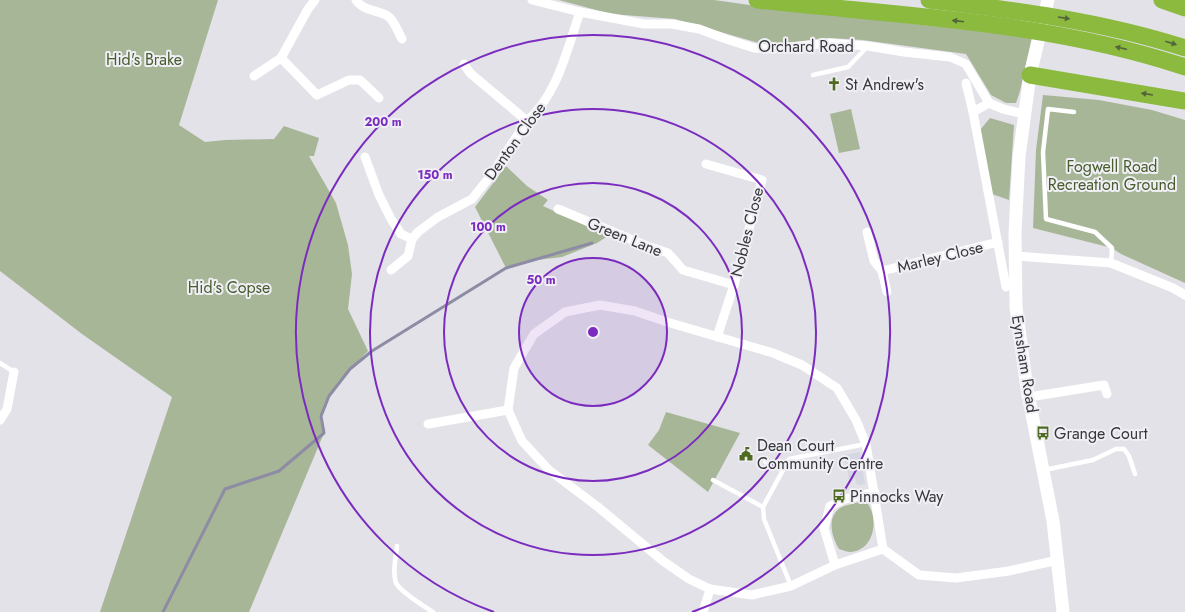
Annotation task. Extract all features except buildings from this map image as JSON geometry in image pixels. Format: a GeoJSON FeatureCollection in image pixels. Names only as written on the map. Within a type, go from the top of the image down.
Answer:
{"type":"FeatureCollection","features":[{"type":"Feature","properties":{"kind":"highway"},"geometry":{"type":"LineString","coordinates":[[757,0],[997,26],[1055,34],[1102,44],[1185,67]]}},
{"type":"Feature","properties":{"kind":"highway"},"geometry":{"type":"LineString","coordinates":[[929,0],[997,8],[1106,26],[1155,38],[1185,48]]}},
{"type":"Feature","properties":{"kind":"highway"},"geometry":{"type":"LineString","coordinates":[[1162,0],[1185,8]]}},
{"type":"Feature","properties":{"kind":"highway"},"geometry":{"type":"LineString","coordinates":[[1030,75],[1185,101]]}},
{"type":"Feature","properties":{"kind":"main road","name":"Eynsham Road"},"geometry":{"type":"LineString","coordinates":[[1048,0],[1030,75],[1016,183],[1016,307],[1029,397],[1054,521],[1063,612]]}},
{"type":"Feature","properties":{"kind":"street"},"geometry":{"type":"LineString","coordinates":[[356,0],[358,4],[387,16],[392,21],[402,39]]}},
{"type":"Feature","properties":{"kind":"street","name":"Orchard Road"},"geometry":{"type":"LineString","coordinates":[[532,0],[580,12],[644,24],[672,24],[700,29],[754,48],[773,49],[828,43],[868,46],[950,57],[966,64],[989,102]]}},
{"type":"Feature","properties":{"kind":"street"},"geometry":{"type":"LineString","coordinates":[[254,76],[281,58],[312,1]]}},
{"type":"Feature","properties":{"kind":"street","name":"Denton Close"},"geometry":{"type":"LineString","coordinates":[[391,270],[408,256],[412,239],[425,226],[438,217],[472,199],[492,174],[527,121],[535,114],[543,103],[556,80],[580,12]]}},
{"type":"Feature","properties":{"kind":"street"},"geometry":{"type":"LineString","coordinates":[[281,58],[317,95],[349,80],[360,80],[379,98]]}},
{"type":"Feature","properties":{"kind":"street"},"geometry":{"type":"LineString","coordinates":[[464,64],[470,73],[527,121]]}},
{"type":"Feature","properties":{"kind":"street"},"geometry":{"type":"LineString","coordinates":[[966,83],[1006,287]]}},
{"type":"Feature","properties":{"kind":"street"},"geometry":{"type":"LineString","coordinates":[[972,112],[989,102],[1003,109],[1024,114]]}},
{"type":"Feature","properties":{"kind":"street"},"geometry":{"type":"LineString","coordinates":[[365,157],[379,195],[391,220],[401,234],[412,239]]}},
{"type":"Feature","properties":{"kind":"street","name":"Nobles Close"},"geometry":{"type":"LineString","coordinates":[[706,164],[762,180],[734,285],[718,337]]}},
{"type":"Feature","properties":{"kind":"street","name":"Green Lane"},"geometry":{"type":"LineString","coordinates":[[558,209],[668,254],[682,270],[734,285]]}},
{"type":"Feature","properties":{"kind":"street","name":"Marley Close"},"geometry":{"type":"LineString","coordinates":[[868,232],[874,261],[882,271],[887,292]]}},
{"type":"Feature","properties":{"kind":"street","name":"Marley Close"},"geometry":{"type":"LineString","coordinates":[[882,271],[998,242]]}},
{"type":"Feature","properties":{"kind":"street"},"geometry":{"type":"LineString","coordinates":[[1015,256],[1111,263],[1173,288],[1185,295]]}},
{"type":"Feature","properties":{"kind":"street"},"geometry":{"type":"LineString","coordinates":[[883,549],[835,565],[791,586],[752,595],[710,589],[689,579],[663,561],[598,507],[549,470],[522,442],[508,410],[514,368],[534,334],[564,312],[600,305],[635,311],[667,322],[773,353],[802,364],[837,388],[856,420],[866,444],[883,549],[919,575],[956,578],[1009,571],[1058,560]]}},
{"type":"Feature","properties":{"kind":"street"},"geometry":{"type":"LineString","coordinates":[[0,420],[8,409],[14,372]]}},
{"type":"Feature","properties":{"kind":"street"},"geometry":{"type":"LineString","coordinates":[[1029,397],[1104,385],[1107,394]]}},
{"type":"Feature","properties":{"kind":"street"},"geometry":{"type":"LineString","coordinates":[[428,424],[508,410]]}},
{"type":"Feature","properties":{"kind":"street"},"geometry":{"type":"LineString","coordinates":[[835,565],[824,528],[830,506],[845,499],[874,492]]}},
{"type":"Feature","properties":{"kind":"street"},"geometry":{"type":"LineString","coordinates":[[703,612],[710,589]]}},
{"type":"Feature","properties":{"kind":"lane"},"geometry":{"type":"LineString","coordinates":[[813,75],[848,67],[868,46]]}},
{"type":"Feature","properties":{"kind":"lane"},"geometry":{"type":"LineString","coordinates":[[1074,112],[1048,109],[1043,152],[1046,219],[1095,232],[1112,248],[1111,263]]}},
{"type":"Feature","properties":{"kind":"lane"},"geometry":{"type":"LineString","coordinates":[[0,364],[14,372]]}},
{"type":"Feature","properties":{"kind":"lane"},"geometry":{"type":"LineString","coordinates":[[791,586],[764,519],[763,506],[789,459],[866,444]]}},
{"type":"Feature","properties":{"kind":"lane"},"geometry":{"type":"LineString","coordinates":[[1044,470],[1093,460],[1116,449],[1124,450],[1129,456],[1135,474]]}},
{"type":"Feature","properties":{"kind":"lane"},"geometry":{"type":"LineString","coordinates":[[766,462],[783,470]]}},
{"type":"Feature","properties":{"kind":"lane"},"geometry":{"type":"LineString","coordinates":[[713,480],[763,506]]}},
{"type":"Feature","properties":{"kind":"lane"},"geometry":{"type":"LineString","coordinates":[[398,546],[395,575],[396,585],[433,612]]}},
{"type":"Feature","properties":{"kind":"shaded area"},"geometry":{"type":"Polygon","coordinates":[[[860,452],[865,484],[857,485],[855,478],[849,480],[844,455],[860,452]]]}},
{"type":"Feature","properties":{"kind":"green space","name":"Hid's Copse"},"geometry":{"type":"Polygon","coordinates":[[[0,0],[218,0],[179,125],[205,142],[274,139],[284,126],[319,138],[314,156],[309,156],[336,203],[348,245],[352,274],[348,309],[368,351],[350,369],[329,396],[321,416],[324,433],[249,612],[100,612],[172,397],[82,334],[0,271],[0,0]]]}},
{"type":"Feature","properties":{"kind":"green space"},"geometry":{"type":"Polygon","coordinates":[[[559,0],[714,0],[771,8],[1032,37],[1016,103],[1006,103],[991,95],[966,54],[862,40],[830,38],[766,45],[675,19],[611,14],[559,0]]]}},
{"type":"Feature","properties":{"kind":"green space","name":"Fogwell Road Recreation Ground"},"geometry":{"type":"Polygon","coordinates":[[[1043,95],[1099,100],[1152,110],[1185,120],[1185,283],[1121,254],[1112,248],[1033,228],[1036,150],[1043,95]]]}},
{"type":"Feature","properties":{"kind":"green space"},"geometry":{"type":"Polygon","coordinates":[[[851,109],[860,149],[839,153],[830,114],[851,109]]]}},
{"type":"Feature","properties":{"kind":"green space"},"geometry":{"type":"Polygon","coordinates":[[[990,118],[1014,125],[1009,200],[992,194],[980,130],[990,118]]]}},
{"type":"Feature","properties":{"kind":"green space"},"geometry":{"type":"Polygon","coordinates":[[[506,166],[527,186],[548,200],[543,206],[608,236],[597,243],[562,257],[529,261],[506,268],[475,207],[506,166]]]}},
{"type":"Feature","properties":{"kind":"green space"},"geometry":{"type":"Polygon","coordinates":[[[666,412],[740,433],[708,492],[648,445],[659,430],[666,412]]]}},
{"type":"Feature","properties":{"kind":"green space"},"geometry":{"type":"Polygon","coordinates":[[[859,502],[868,504],[871,511],[874,526],[872,533],[865,546],[859,550],[851,552],[839,549],[834,539],[832,528],[833,517],[840,508],[859,502]]]}},
{"type":"Feature","properties":{"kind":"waterway"},"geometry":{"type":"LineString","coordinates":[[163,612],[225,489],[279,471],[324,433],[321,416],[329,396],[350,369],[372,351],[506,268],[592,243]]}},
{"type":"Feature","properties":{"kind":"place","name":"St Andrew's"},"geometry":{"type":"Point","coordinates":[834,84]}},
{"type":"Feature","properties":{"kind":"place","name":"Grange Court"},"geometry":{"type":"Point","coordinates":[1043,433]}},
{"type":"Feature","properties":{"kind":"place","name":"Dean Court Community Centre"},"geometry":{"type":"Point","coordinates":[746,454]}},
{"type":"Feature","properties":{"kind":"place","name":"Pinnocks Way"},"geometry":{"type":"Point","coordinates":[839,496]}},
{"type":"Feature","properties":{"kind":"park label","name":"Hid's Brake"},"geometry":{"type":"Point","coordinates":[144,59]}}]}
